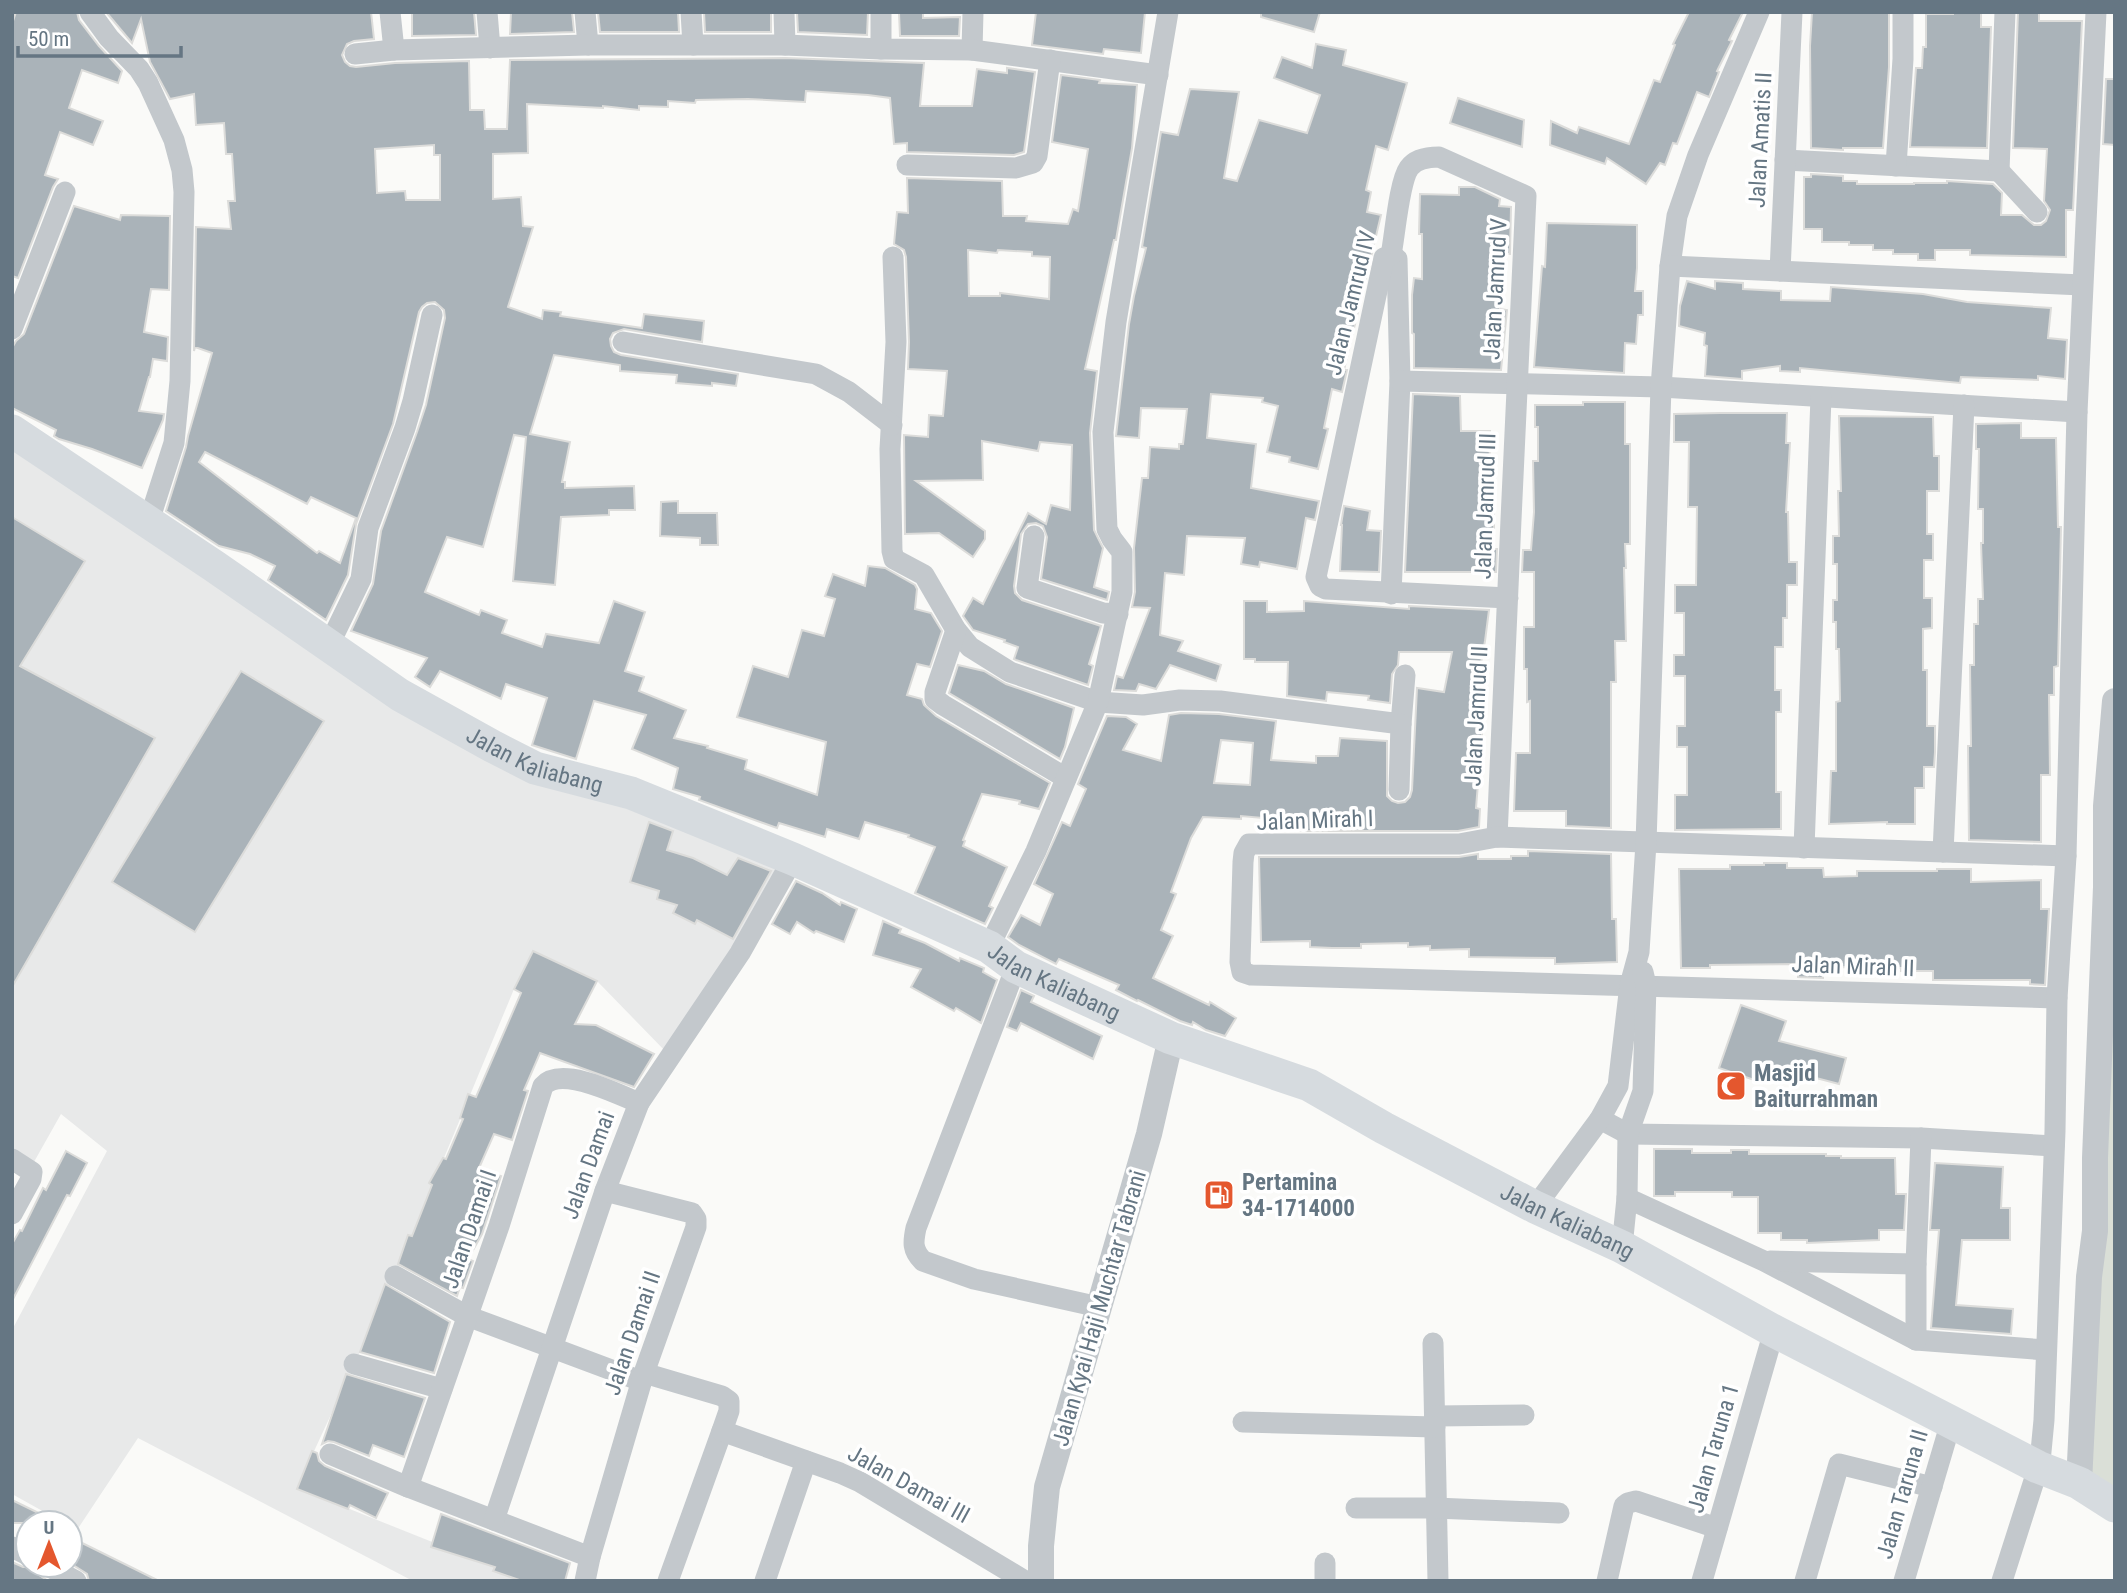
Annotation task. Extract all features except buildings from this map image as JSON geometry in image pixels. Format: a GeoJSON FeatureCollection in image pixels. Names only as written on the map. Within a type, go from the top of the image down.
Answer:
{"type":"FeatureCollection","features":[{"type":"Feature","properties":{"kind":"main road","name":"Jalan Kaliabang"},"geometry":{"type":"LineString","coordinates":[[12,431],[400,695],[535,768],[631,793],[793,859],[989,947],[1016,967],[1171,1038],[1309,1085],[1384,1128],[1535,1207],[1622,1247],[1774,1331],[2038,1467],[2079,1483],[2115,1506]]}},
{"type":"Feature","properties":{"kind":"street"},"geometry":{"type":"LineString","coordinates":[[90,12],[148,83],[174,140],[182,170],[184,192],[180,381],[173,443],[164,480],[149,522]]}},
{"type":"Feature","properties":{"kind":"street"},"geometry":{"type":"LineString","coordinates":[[390,12],[394,50]]}},
{"type":"Feature","properties":{"kind":"street"},"geometry":{"type":"LineString","coordinates":[[487,12],[490,48]]}},
{"type":"Feature","properties":{"kind":"street"},"geometry":{"type":"LineString","coordinates":[[585,12],[588,45]]}},
{"type":"Feature","properties":{"kind":"street"},"geometry":{"type":"LineString","coordinates":[[691,12],[693,45]]}},
{"type":"Feature","properties":{"kind":"street"},"geometry":{"type":"LineString","coordinates":[[784,12],[785,45]]}},
{"type":"Feature","properties":{"kind":"street"},"geometry":{"type":"LineString","coordinates":[[881,12],[881,50]]}},
{"type":"Feature","properties":{"kind":"street"},"geometry":{"type":"LineString","coordinates":[[972,50],[973,12]]}},
{"type":"Feature","properties":{"kind":"street"},"geometry":{"type":"LineString","coordinates":[[989,947],[1036,850],[1098,702],[1118,614],[1124,564],[1122,552],[1107,529],[1103,432],[1116,322],[1168,12]]}},
{"type":"Feature","properties":{"kind":"street"},"geometry":{"type":"LineString","coordinates":[[1622,1247],[1627,1198],[1628,1134],[1643,1091],[1639,953],[1646,843],[1661,387],[1670,266],[1676,216],[1698,155],[1759,12]]}},
{"type":"Feature","properties":{"kind":"street","name":"Jalan Amatis II"},"geometry":{"type":"LineString","coordinates":[[1780,271],[1792,12]]}},
{"type":"Feature","properties":{"kind":"street"},"geometry":{"type":"LineString","coordinates":[[1896,166],[1903,59],[1903,12]]}},
{"type":"Feature","properties":{"kind":"street"},"geometry":{"type":"LineString","coordinates":[[1999,171],[2005,12]]}},
{"type":"Feature","properties":{"kind":"street"},"geometry":{"type":"LineString","coordinates":[[2002,1581],[2038,1467],[2044,1420],[2057,998],[2066,856],[2077,412],[2096,12]]}},
{"type":"Feature","properties":{"kind":"street"},"geometry":{"type":"LineString","coordinates":[[355,54],[394,50],[588,45],[785,45],[881,50],[972,50],[1158,75]]}},
{"type":"Feature","properties":{"kind":"street"},"geometry":{"type":"LineString","coordinates":[[907,165],[1016,168],[1033,163],[1037,156],[1050,60]]}},
{"type":"Feature","properties":{"kind":"street","name":"Jalan Jamrud IV"},"geometry":{"type":"LineString","coordinates":[[1316,578],[1384,258],[1391,254],[1404,180],[1410,166],[1425,157],[1439,157],[1526,196]]}},
{"type":"Feature","properties":{"kind":"street"},"geometry":{"type":"LineString","coordinates":[[1786,160],[1999,171],[2037,212]]}},
{"type":"Feature","properties":{"kind":"street"},"geometry":{"type":"LineString","coordinates":[[12,329],[65,192]]}},
{"type":"Feature","properties":{"kind":"street","name":"Jalan Jamrud V"},"geometry":{"type":"LineString","coordinates":[[1516,384],[1526,196]]}},
{"type":"Feature","properties":{"kind":"street"},"geometry":{"type":"LineString","coordinates":[[1391,254],[1397,259],[1400,381],[1391,594]]}},
{"type":"Feature","properties":{"kind":"street"},"geometry":{"type":"LineString","coordinates":[[893,257],[895,342],[890,449],[892,551],[894,559],[925,575],[956,630],[970,647],[1002,668],[1098,702],[1143,705],[1180,700],[1220,701],[1401,724]]}},
{"type":"Feature","properties":{"kind":"street"},"geometry":{"type":"LineString","coordinates":[[1670,266],[2082,285]]}},
{"type":"Feature","properties":{"kind":"street"},"geometry":{"type":"LineString","coordinates":[[329,645],[361,579],[368,528],[409,415],[432,315]]}},
{"type":"Feature","properties":{"kind":"street"},"geometry":{"type":"LineString","coordinates":[[623,342],[816,373],[849,392],[892,425]]}},
{"type":"Feature","properties":{"kind":"street"},"geometry":{"type":"LineString","coordinates":[[1400,381],[1661,387],[2077,412]]}},
{"type":"Feature","properties":{"kind":"street","name":"Jalan Jamrud III"},"geometry":{"type":"LineString","coordinates":[[1316,578],[1320,586],[1326,589],[1508,598],[1516,384]]}},
{"type":"Feature","properties":{"kind":"street"},"geometry":{"type":"LineString","coordinates":[[1804,848],[1821,397]]}},
{"type":"Feature","properties":{"kind":"street"},"geometry":{"type":"LineString","coordinates":[[1942,852],[1964,405]]}},
{"type":"Feature","properties":{"kind":"street"},"geometry":{"type":"LineString","coordinates":[[1034,536],[1027,588],[1103,612],[1118,614]]}},
{"type":"Feature","properties":{"kind":"street","name":"Jalan Jamrud II"},"geometry":{"type":"LineString","coordinates":[[1497,837],[1508,598]]}},
{"type":"Feature","properties":{"kind":"street"},"geometry":{"type":"LineString","coordinates":[[956,630],[935,699],[1066,778]]}},
{"type":"Feature","properties":{"kind":"street"},"geometry":{"type":"LineString","coordinates":[[1399,790],[1405,676]]}},
{"type":"Feature","properties":{"kind":"street"},"geometry":{"type":"LineString","coordinates":[[2079,1483],[2087,1313],[2106,1232],[2104,1159],[2111,887],[2106,806],[2115,701]]}},
{"type":"Feature","properties":{"kind":"street","name":"Jalan Mirah I"},"geometry":{"type":"LineString","coordinates":[[1638,985],[1251,975],[1242,972],[1240,962],[1244,853],[1249,844],[1459,844],[1497,837],[2066,856]]}},
{"type":"Feature","properties":{"kind":"street","name":"Jalan Damai"},"geometry":{"type":"LineString","coordinates":[[494,1520],[605,1191],[639,1103],[740,953],[793,859]]}},
{"type":"Feature","properties":{"kind":"street"},"geometry":{"type":"LineString","coordinates":[[1016,967],[916,1228],[912,1245],[923,1261],[974,1279],[1098,1307]]}},
{"type":"Feature","properties":{"kind":"street"},"geometry":{"type":"LineString","coordinates":[[1535,1207],[1600,1119],[1618,1086],[1638,985]]}},
{"type":"Feature","properties":{"kind":"street","name":"Jalan Mirah II"},"geometry":{"type":"LineString","coordinates":[[1638,985],[2057,998]]}},
{"type":"Feature","properties":{"kind":"street","name":"Jalan Kyai Haji Muchtar Tabrani"},"geometry":{"type":"LineString","coordinates":[[1041,1581],[1041,1546],[1047,1487],[1149,1134],[1171,1038]]}},
{"type":"Feature","properties":{"kind":"street","name":"Jalan Damai I"},"geometry":{"type":"LineString","coordinates":[[408,1487],[499,1226],[543,1086],[548,1080],[557,1078],[577,1080],[639,1103]]}},
{"type":"Feature","properties":{"kind":"street"},"geometry":{"type":"LineString","coordinates":[[1600,1119],[1628,1134],[1921,1138],[2054,1146]]}},
{"type":"Feature","properties":{"kind":"street"},"geometry":{"type":"LineString","coordinates":[[1916,1340],[1921,1138]]}},
{"type":"Feature","properties":{"kind":"street"},"geometry":{"type":"LineString","coordinates":[[12,1159],[30,1170],[32,1176],[12,1214]]}},
{"type":"Feature","properties":{"kind":"street","name":"Jalan Damai II"},"geometry":{"type":"LineString","coordinates":[[585,1581],[643,1377],[696,1227],[696,1219],[692,1213],[605,1191]]}},
{"type":"Feature","properties":{"kind":"street"},"geometry":{"type":"LineString","coordinates":[[1627,1198],[1765,1261],[1916,1340],[2046,1350]]}},
{"type":"Feature","properties":{"kind":"street"},"geometry":{"type":"LineString","coordinates":[[1765,1261],[1916,1264]]}},
{"type":"Feature","properties":{"kind":"street"},"geometry":{"type":"LineString","coordinates":[[395,1276],[467,1316],[552,1348],[643,1377],[722,1396],[729,1401],[729,1411],[668,1581]]}},
{"type":"Feature","properties":{"kind":"street","name":"Jalan Taruna 1"},"geometry":{"type":"LineString","coordinates":[[1702,1581],[1774,1331]]}},
{"type":"Feature","properties":{"kind":"street"},"geometry":{"type":"LineString","coordinates":[[1433,1343],[1438,1581]]}},
{"type":"Feature","properties":{"kind":"street"},"geometry":{"type":"LineString","coordinates":[[354,1364],[442,1389]]}},
{"type":"Feature","properties":{"kind":"street"},"geometry":{"type":"LineString","coordinates":[[1243,1422],[1435,1422],[1524,1415]]}},
{"type":"Feature","properties":{"kind":"street","name":"Jalan Taruna II"},"geometry":{"type":"LineString","coordinates":[[1904,1581],[1951,1422]]}},
{"type":"Feature","properties":{"kind":"street","name":"Jalan Damai III"},"geometry":{"type":"LineString","coordinates":[[722,1431],[853,1479],[1025,1581]]}},
{"type":"Feature","properties":{"kind":"street"},"geometry":{"type":"LineString","coordinates":[[330,1454],[590,1557]]}},
{"type":"Feature","properties":{"kind":"street"},"geometry":{"type":"LineString","coordinates":[[765,1581],[806,1461]]}},
{"type":"Feature","properties":{"kind":"street"},"geometry":{"type":"LineString","coordinates":[[1805,1581],[1839,1464],[1932,1487]]}},
{"type":"Feature","properties":{"kind":"street"},"geometry":{"type":"LineString","coordinates":[[1606,1581],[1624,1506],[1628,1503],[1636,1501],[1717,1528]]}},
{"type":"Feature","properties":{"kind":"street"},"geometry":{"type":"LineString","coordinates":[[1356,1508],[1559,1513]]}},
{"type":"Feature","properties":{"kind":"shaded area"},"geometry":{"type":"Polygon","coordinates":[[[12,431],[400,695],[793,859],[669,1055],[597,981],[533,951],[514,989],[395,1276],[297,1488],[530,1581],[413,1581],[138,1438],[84,1519],[84,1509],[39,1509],[12,1494],[12,1330],[107,1151],[61,1114],[30,1169],[12,1159],[12,431]]]}},
{"type":"Feature","properties":{"kind":"shaded area"},"geometry":{"type":"Polygon","coordinates":[[[2115,701],[2115,1506],[2079,1483],[2115,701]]]}},
{"type":"Feature","properties":{"kind":"place","name":"Masjid Baiturrahman"},"geometry":{"type":"Point","coordinates":[1731,1086]}},
{"type":"Feature","properties":{"kind":"place","name":"Pertamina 34-1714000"},"geometry":{"type":"Point","coordinates":[1219,1195]}}]}
